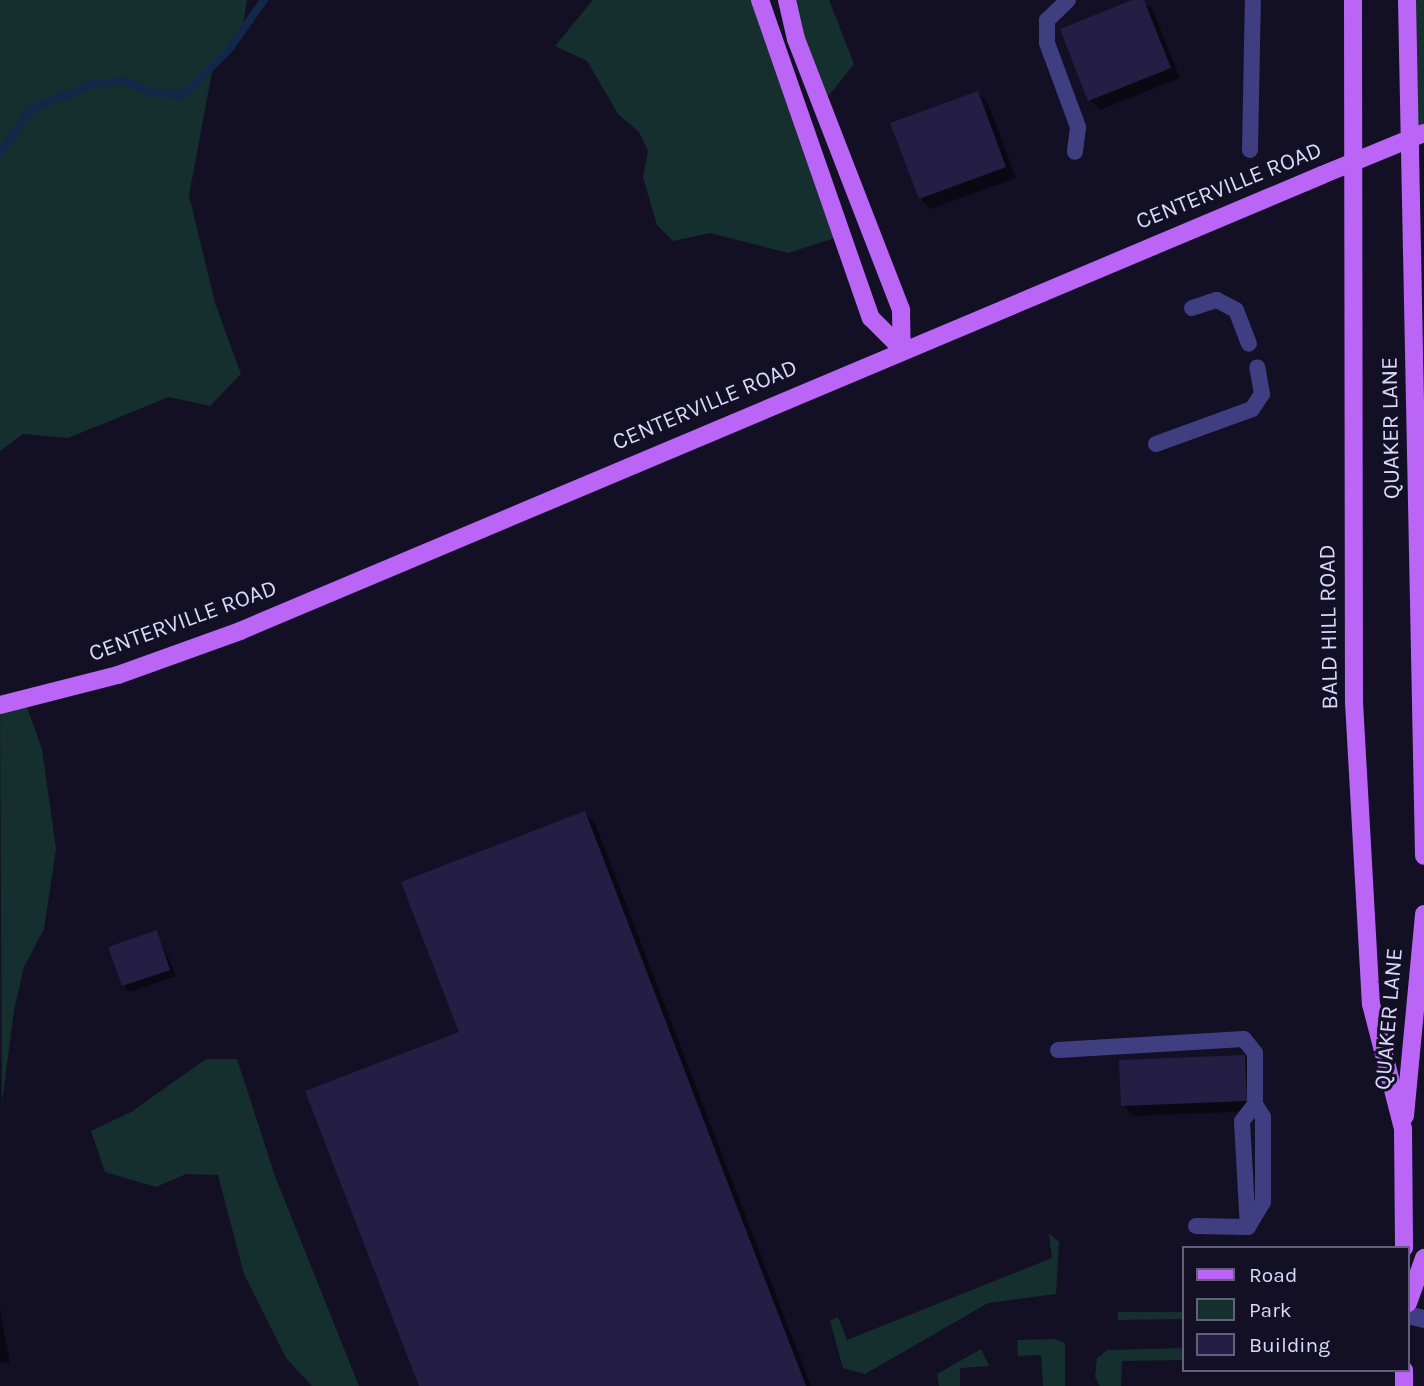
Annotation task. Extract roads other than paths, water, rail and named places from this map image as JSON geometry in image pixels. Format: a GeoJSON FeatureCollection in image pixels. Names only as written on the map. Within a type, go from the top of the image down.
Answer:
{"type":"FeatureCollection","features":[{"type":"Feature","properties":{"kind":"main road"},"geometry":{"type":"LineString","coordinates":[[761,0],[871,318],[902,349]]}},
{"type":"Feature","properties":{"kind":"main road"},"geometry":{"type":"LineString","coordinates":[[787,0],[796,39],[901,310],[902,349]]}},
{"type":"Feature","properties":{"kind":"main road","name":"BALD HILL ROAD"},"geometry":{"type":"LineString","coordinates":[[1353,0],[1354,702],[1371,1004],[1403,1129],[1404,1246]]}},
{"type":"Feature","properties":{"kind":"main road","name":"QUAKER LANE"},"geometry":{"type":"LineString","coordinates":[[1407,0],[1424,856]]}},
{"type":"Feature","properties":{"kind":"main road","name":"CENTERVILLE ROAD"},"geometry":{"type":"LineString","coordinates":[[0,705],[118,675],[240,631],[902,349],[1424,132]]}},
{"type":"Feature","properties":{"kind":"main road","name":"QUAKER LANE"},"geometry":{"type":"LineString","coordinates":[[1403,1129],[1424,914]]}},
{"type":"Feature","properties":{"kind":"main road"},"geometry":{"type":"LineString","coordinates":[[1410,1297],[1424,1258]]}},
{"type":"Feature","properties":{"kind":"lane"},"geometry":{"type":"LineString","coordinates":[[1068,0],[1047,20],[1047,43],[1078,127],[1075,152]]}},
{"type":"Feature","properties":{"kind":"lane"},"geometry":{"type":"LineString","coordinates":[[1250,150],[1253,0]]}},
{"type":"Feature","properties":{"kind":"lane"},"geometry":{"type":"LineString","coordinates":[[1192,308],[1217,300],[1236,310],[1249,344]]}},
{"type":"Feature","properties":{"kind":"lane"},"geometry":{"type":"LineString","coordinates":[[1156,444],[1252,409],[1262,394],[1257,367]]}},
{"type":"Feature","properties":{"kind":"lane"},"geometry":{"type":"LineString","coordinates":[[1058,1050],[1244,1039],[1259,1074],[1255,1104],[1242,1121],[1248,1227],[1196,1226]]}},
{"type":"Feature","properties":{"kind":"waterway"},"geometry":{"type":"LineString","coordinates":[[0,154],[31,109],[93,84],[124,81],[154,93],[183,95],[230,48],[264,0]]}}]}
